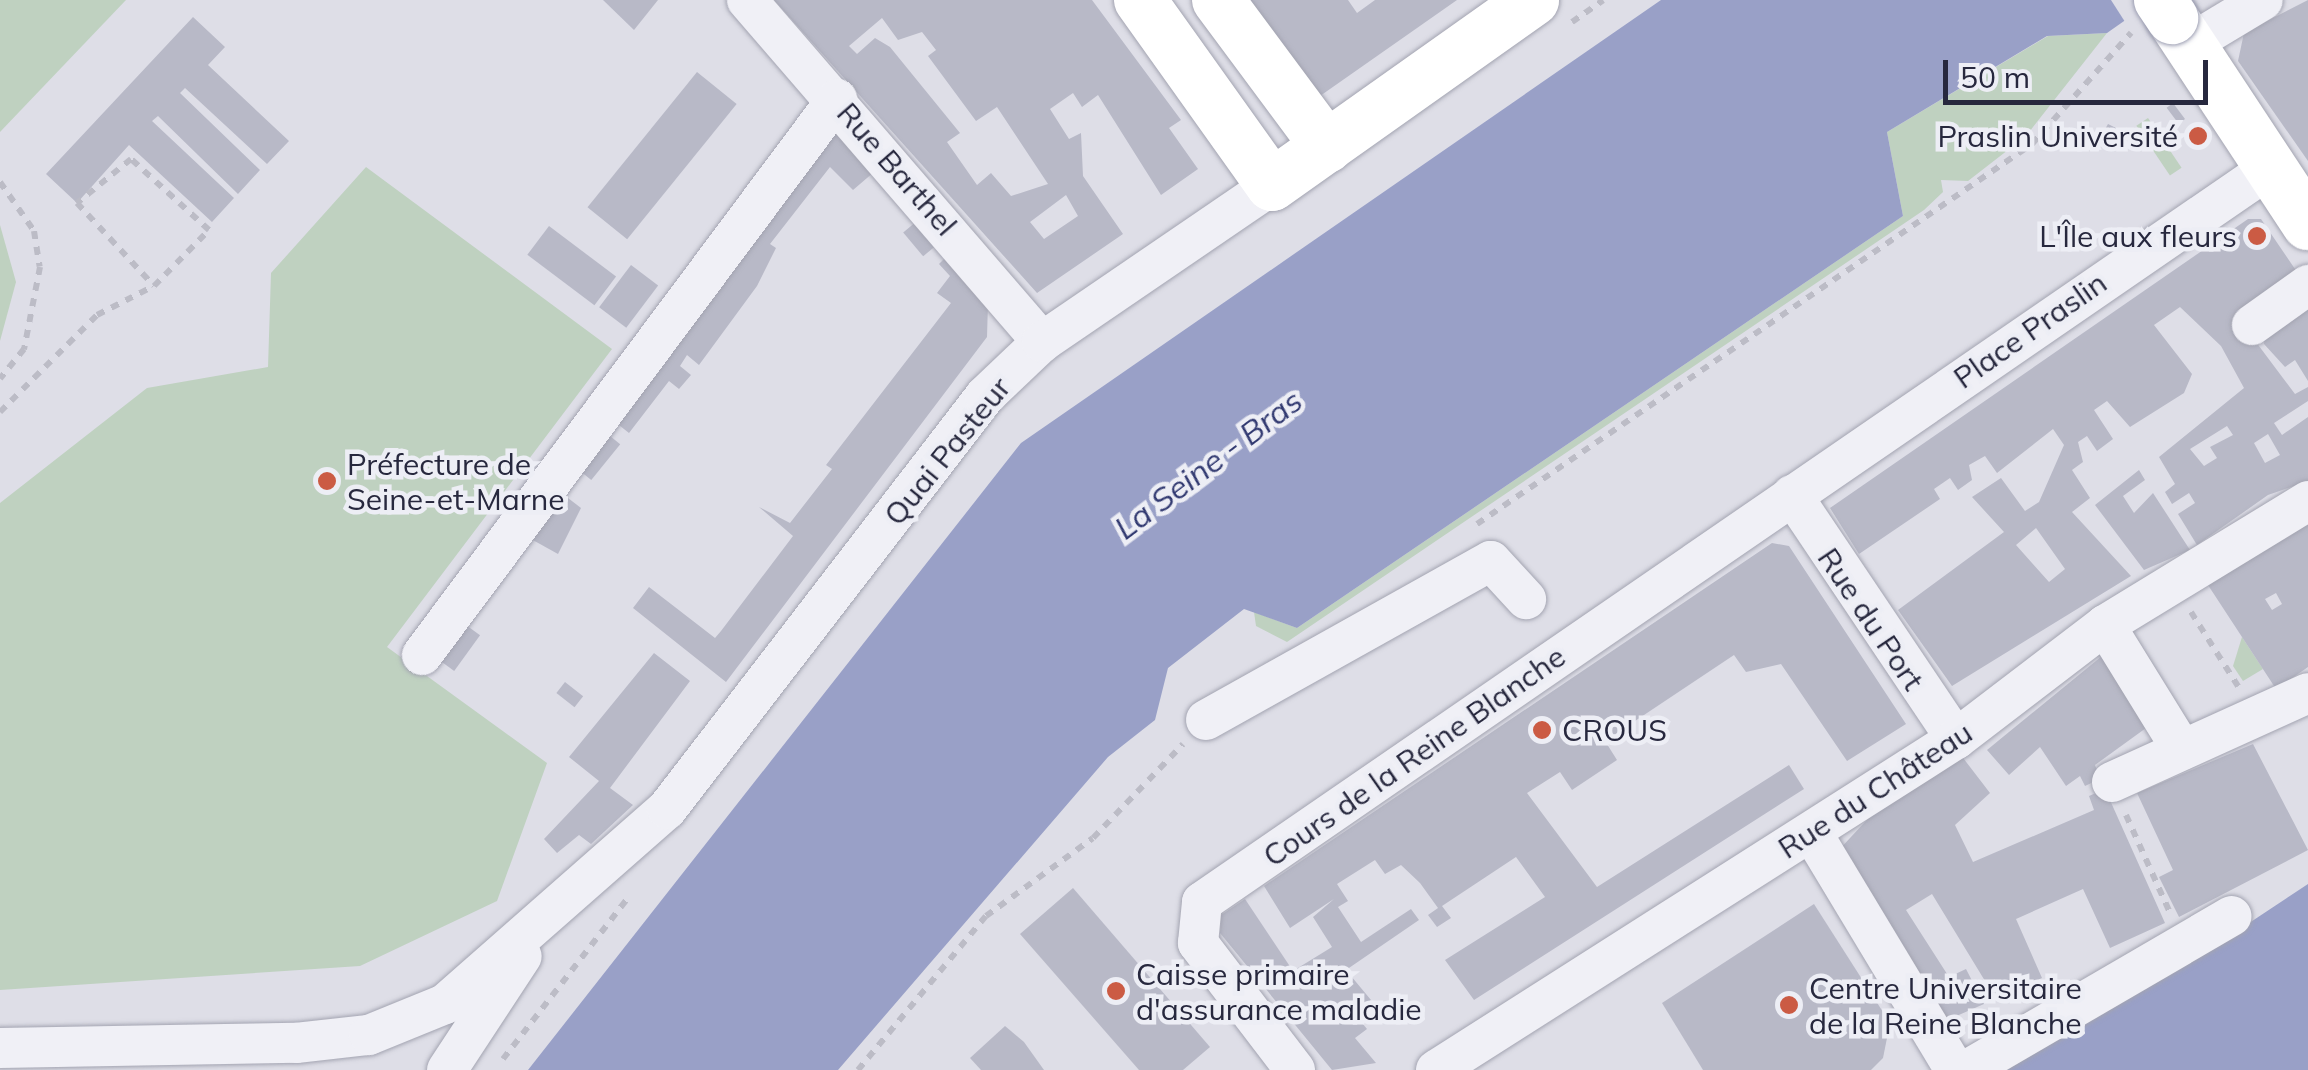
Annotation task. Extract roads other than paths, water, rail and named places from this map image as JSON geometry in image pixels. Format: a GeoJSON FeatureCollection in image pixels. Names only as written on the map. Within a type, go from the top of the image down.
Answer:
{"type":"FeatureCollection","features":[{"type":"Feature","properties":{"kind":"main road"},"geometry":{"type":"LineString","coordinates":[[1140,0],[1272,185]]}},
{"type":"Feature","properties":{"kind":"main road"},"geometry":{"type":"LineString","coordinates":[[1218,0],[1327,147]]}},
{"type":"Feature","properties":{"kind":"main road","name":"Quai Pasteur"},"geometry":{"type":"LineString","coordinates":[[1272,185],[1523,12]]}},
{"type":"Feature","properties":{"kind":"main road"},"geometry":{"type":"LineString","coordinates":[[2167,21],[2308,224]]}},
{"type":"Feature","properties":{"kind":"street","name":"Rue Barthel"},"geometry":{"type":"LineString","coordinates":[[747,0],[837,99],[1042,342]]}},
{"type":"Feature","properties":{"kind":"street"},"geometry":{"type":"LineString","coordinates":[[2167,21],[2263,0]]}},
{"type":"Feature","properties":{"kind":"street"},"geometry":{"type":"LineString","coordinates":[[422,656],[837,99]]}},
{"type":"Feature","properties":{"kind":"street","name":"Place Praslin"},"geometry":{"type":"LineString","coordinates":[[1792,495],[2270,168]]}},
{"type":"Feature","properties":{"kind":"street","name":"Quai Pasteur"},"geometry":{"type":"LineString","coordinates":[[544,924],[667,810],[985,396],[1042,342],[1272,185]]}},
{"type":"Feature","properties":{"kind":"street"},"geometry":{"type":"LineString","coordinates":[[2252,326],[2308,285]]}},
{"type":"Feature","properties":{"kind":"street","name":"Rue du Port"},"geometry":{"type":"LineString","coordinates":[[1792,495],[1956,740]]}},
{"type":"Feature","properties":{"kind":"street","name":"Cours de la Reine Blanche"},"geometry":{"type":"LineString","coordinates":[[1295,1070],[1198,943],[1202,902],[1792,495]]}},
{"type":"Feature","properties":{"kind":"street","name":"Rue du Château"},"geometry":{"type":"LineString","coordinates":[[1436,1070],[1956,740],[2104,625],[2308,501]]}},
{"type":"Feature","properties":{"kind":"street"},"geometry":{"type":"LineString","coordinates":[[1206,720],[1491,561],[1526,599]]}},
{"type":"Feature","properties":{"kind":"street"},"geometry":{"type":"LineString","coordinates":[[2104,625],[2180,748]]}},
{"type":"Feature","properties":{"kind":"street"},"geometry":{"type":"LineString","coordinates":[[2112,782],[2180,748],[2259,720],[2308,693]]}},
{"type":"Feature","properties":{"kind":"street"},"geometry":{"type":"LineString","coordinates":[[1812,833],[1955,1070]]}},
{"type":"Feature","properties":{"kind":"street"},"geometry":{"type":"LineString","coordinates":[[1967,1070],[2232,916]]}},
{"type":"Feature","properties":{"kind":"street"},"geometry":{"type":"LineString","coordinates":[[0,1048],[304,1057],[445,1004],[544,924]]}},
{"type":"Feature","properties":{"kind":"street"},"geometry":{"type":"LineString","coordinates":[[448,1070],[544,924]]}},
{"type":"Feature","properties":{"kind":"water","name":"La Seine - Bras"},"geometry":{"type":"Polygon","coordinates":[[[1661,0],[2154,0],[2107,33],[2047,36],[1887,132],[1903,216],[1297,628],[1244,609],[1168,668],[1155,720],[1108,757],[838,1070],[528,1070],[1021,443],[1661,0]]]}},
{"type":"Feature","properties":{"kind":"water"},"geometry":{"type":"Polygon","coordinates":[[[2308,884],[2308,1070],[2007,1070],[2225,939],[2308,884]]]}},
{"type":"Feature","properties":{"kind":"place","name":"Praslin Université"},"geometry":{"type":"Point","coordinates":[2198,136]}},
{"type":"Feature","properties":{"kind":"place","name":"L'Île aux fleurs"},"geometry":{"type":"Point","coordinates":[2257,236]}},
{"type":"Feature","properties":{"kind":"place","name":"Préfecture de Seine-et-Marne"},"geometry":{"type":"Point","coordinates":[327,481]}},
{"type":"Feature","properties":{"kind":"place","name":"CROUS"},"geometry":{"type":"Point","coordinates":[1542,730]}},
{"type":"Feature","properties":{"kind":"place","name":"Caisse primaire d'assurance maladie"},"geometry":{"type":"Point","coordinates":[1116,991]}},
{"type":"Feature","properties":{"kind":"place","name":"Centre Universitaire de la Reine Blanche"},"geometry":{"type":"Point","coordinates":[1789,1005]}}]}
